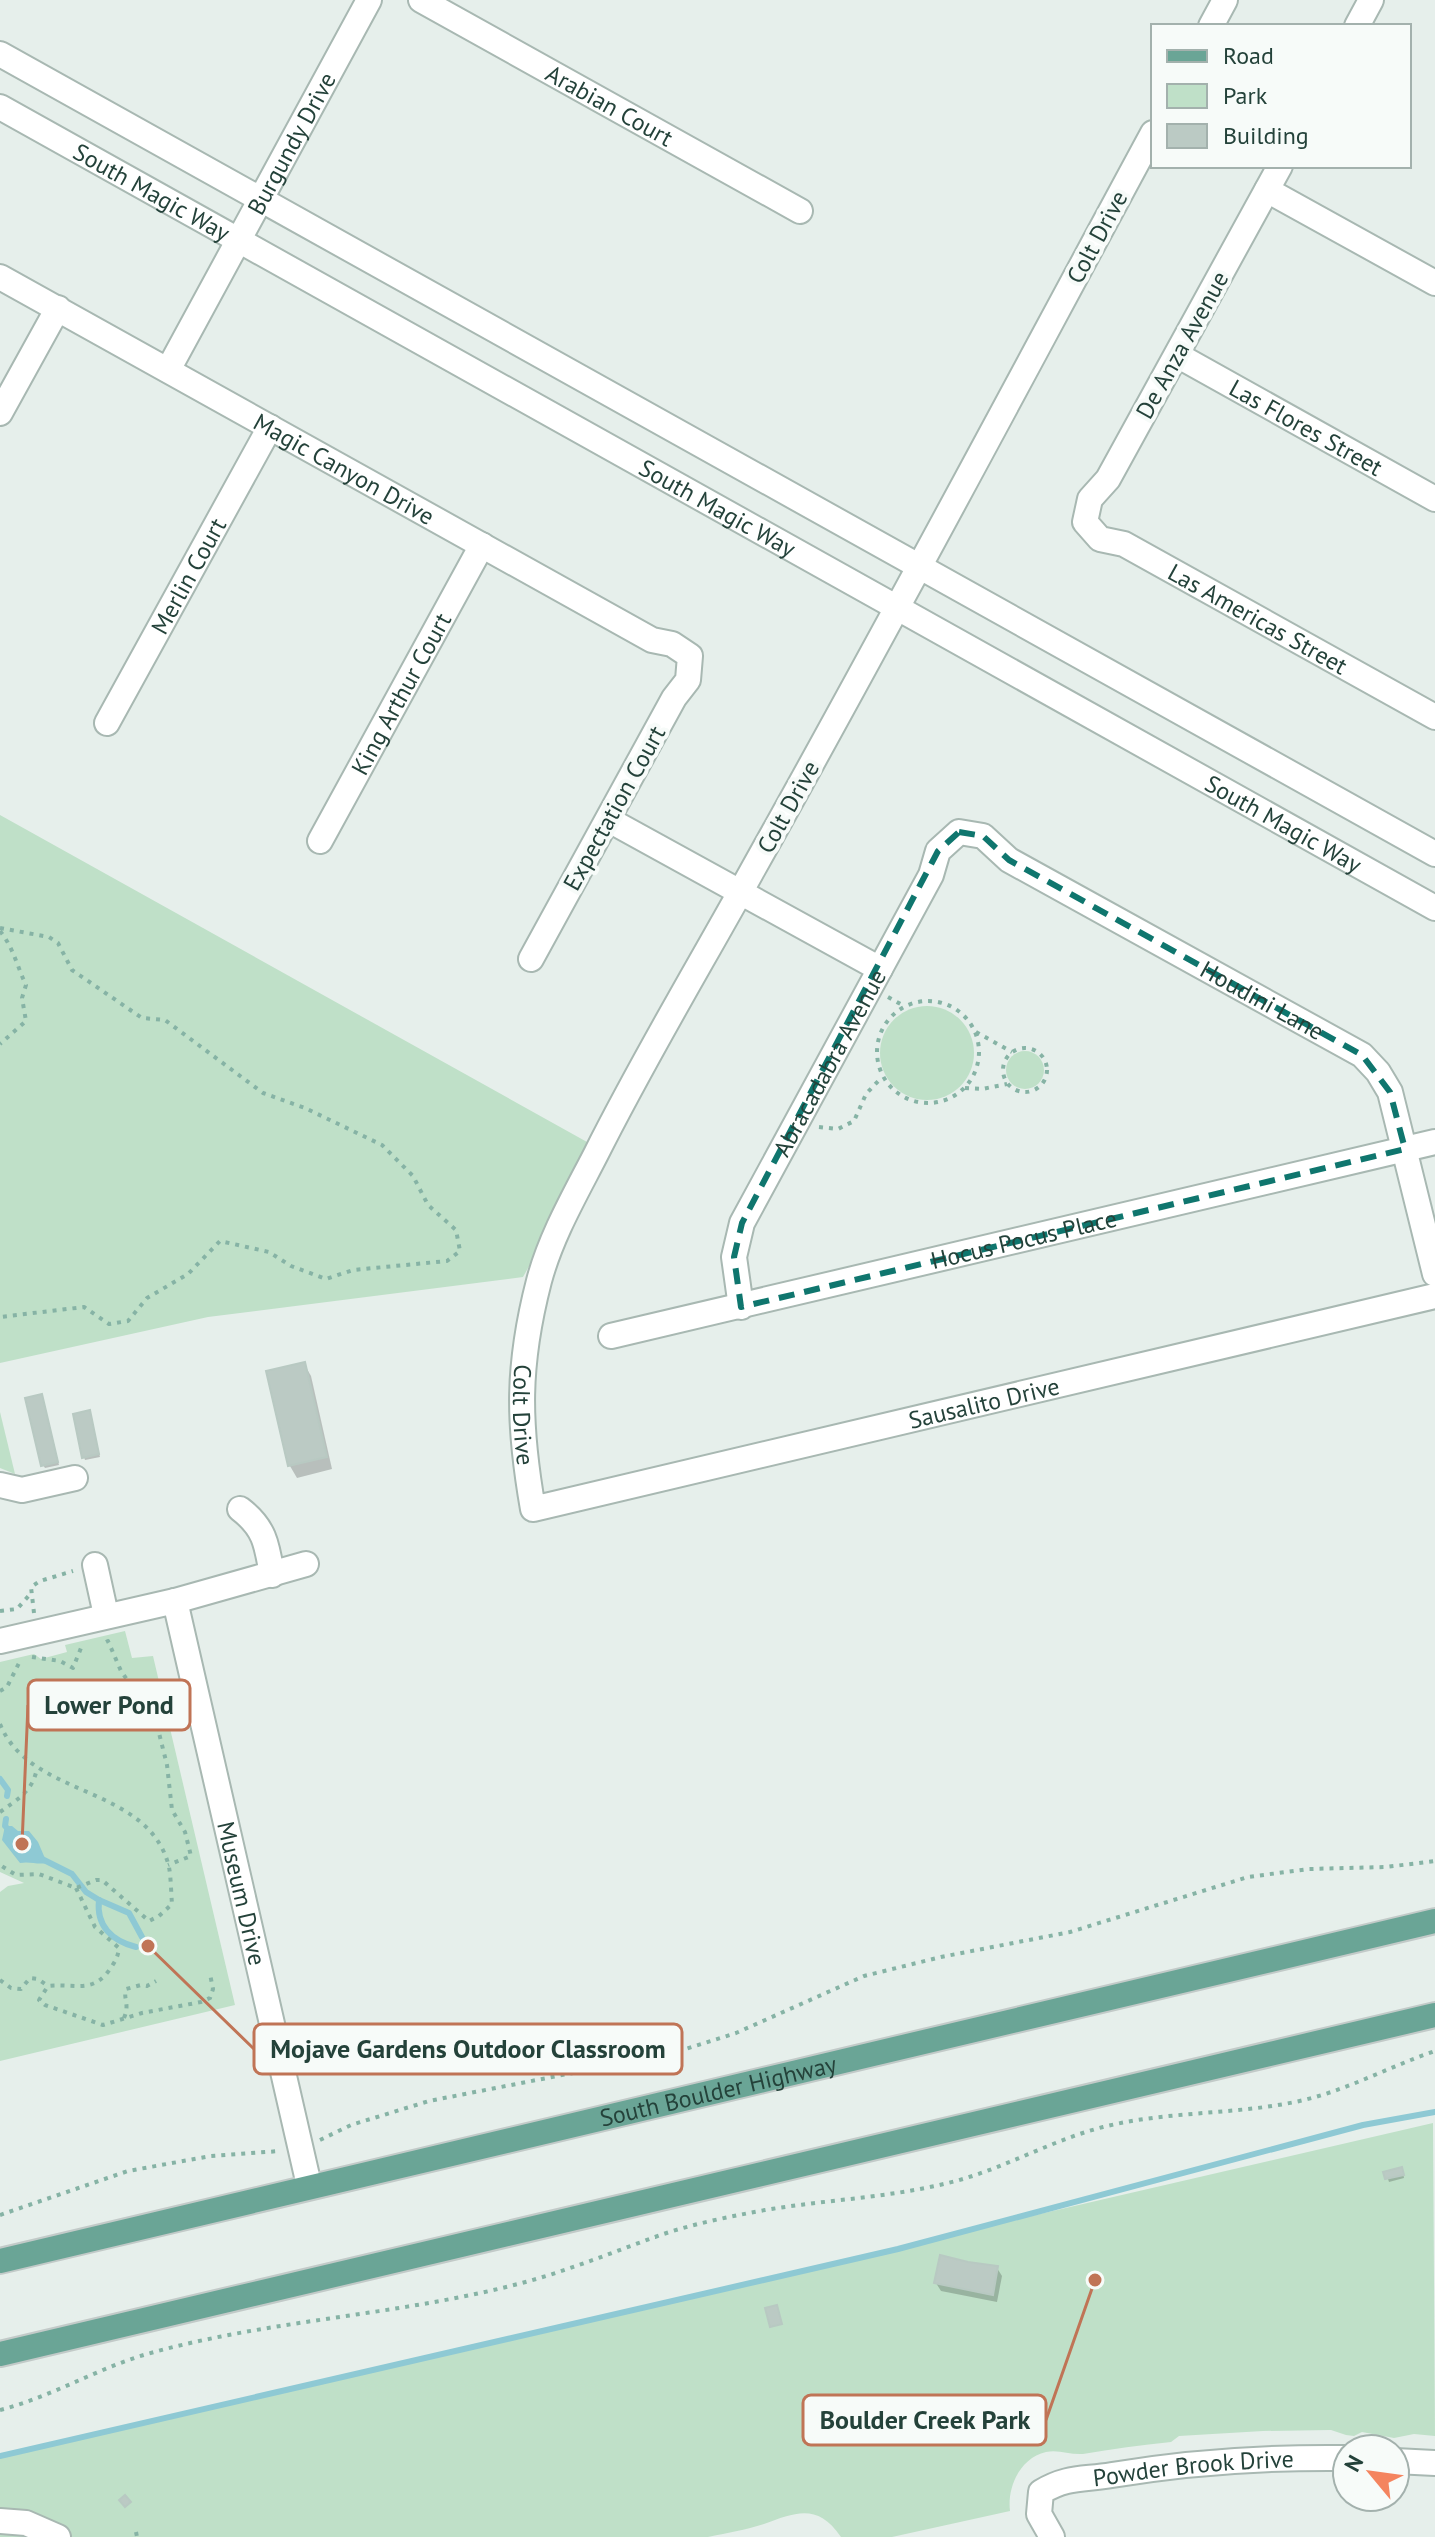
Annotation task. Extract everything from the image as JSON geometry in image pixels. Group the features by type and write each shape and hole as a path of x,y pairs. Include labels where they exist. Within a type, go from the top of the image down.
{"main road":[{"name":"South Boulder Highway","path":"0,2261 309,2185 1435,1921"},
{"path":"0,2354 349,2269 1435,2015"}],"street":[{"name":"Burgundy Drive","path":"168,370 369,0"},
{"name":"Arabian Court","path":"421,0 800,211"},
{"path":"1212,24 1225,0"},
{"path":"1358,24 1371,0"},
{"name":"South Magic Way","path":"0,54 1435,854"},
{"name":"South Magic Way","path":"0,107 1435,908"},
{"name":"Colt Drive","path":"533,1509 520,1410 522,1365 540,1278 553,1242 612,1122 898,609 1151,137"},
{"name":"De Anza Avenue","path":"1085,522 1090,499 1108,479 1279,168"},
{"path":"1267,190 1434,281"},
{"name":"Magic Canyon Drive","path":"0,277 652,640 672,644 690,656"},
{"path":"0,413 58,308"},
{"name":"Las Flores Street","path":"1177,355 1435,499"},
{"name":"Merlin Court","path":"107,723 270,427"},
{"name":"Las Americas Street","path":"1085,522 1100,539 1124,544 1435,717"},
{"name":"King Arthur Court","path":"320,841 482,545"},
{"name":"Expectation Court","path":"531,959 674,698 688,680 690,656"},
{"path":"609,820 880,969"},
{"name":"Abracadabra Avenue","path":"741,1307 734,1257 742,1223 931,875 938,851 959,832"},
{"name":"Houdini Lane","path":"959,832 983,836 1009,860 1362,1055 1378,1072 1390,1092 1435,1274"},
{"name":"Hocus Pocus Place","path":"611,1336 1435,1142"},
{"name":"Sausalito Drive","path":"533,1509 1435,1296"},
{"path":"0,1485 22,1490 75,1478"},
{"path":"240,1509 256,1521 266,1542 272,1575"},
{"path":"0,1641 175,1601 306,1564"},
{"path":"95,1565 106,1615"},
{"name":"Museum Drive","path":"175,1601 309,2185"},
{"name":"Powder Brook Drive","path":"1052,2537 1039,2514 1041,2492 1061,2480 1090,2479 1217,2461 1331,2458"},
{"path":"1411,2462 1435,2463"},
{"path":"0,2521 26,2523 58,2537"}],"path":[{"path":"0,930 12,945 12,957 26,985 22,998 26,1021 0,1044"},
{"path":"0,930 49,937 58,943 72,970 142,1018 165,1020 263,1093 305,1108 382,1145 413,1176 428,1205 456,1230 460,1251 447,1261 353,1270 326,1279 291,1266 269,1252 220,1241 188,1274 147,1298 128,1321 109,1324 84,1307 0,1317"},
{"path":"888,997 905,1006"},
{"path":"923,1001 945,1004 965,1016 975,1031 979,1047 975,1072 965,1088 945,1101 922,1104 901,1097 882,1077 876,1060 878,1037 893,1014 905,1006 923,1001"},
{"path":"975,1031 1012,1052"},
{"path":"1031,1049 1045,1060 1047,1070 1041,1086 1034,1090 1016,1090 1007,1084 1002,1072 1004,1062 1012,1052 1031,1049"},
{"path":"817,1127 838,1129 854,1121 866,1094 882,1077"},
{"path":"965,1088 982,1089 1007,1084"},
{"path":"37,1632 31,1587 40,1581 95,1565"},
{"path":"0,1611 17,1609 32,1592"},
{"path":"104,1642 108,1641 121,1671 150,1713 159,1733 167,1765 172,1810 185,1832 191,1856 168,1865"},
{"path":"0,1691 7,1687 21,1660 33,1657 51,1659 73,1668 81,1648 90,1643"},
{"path":"0,1724 6,1738 30,1765 133,1815 150,1831 168,1865 172,1904 149,1921 102,1880 77,1889"},
{"path":"0,1812 28,1792 35,1781 37,1768"},
{"path":"0,1803 7,1807"},
{"path":"0,2215 128,2171 211,2156 274,2153 429,2101 670,2054 747,2028 864,1976 927,1960 1070,1932 1234,1881 1309,1869 1386,1867 1435,1861"},
{"path":"0,1865 16,1875 39,1874 77,1889 95,1927 119,1948 118,1955 99,1982 88,1986 48,1986 30,1978 21,1989 11,1988 0,1980"},
{"path":"48,1986 39,2000 45,2005 103,2025 210,1998 213,1989 210,1974"},
{"path":"124,2018 129,2007 126,1989 147,1986 156,1981"},
{"path":"0,2410 51,2394 145,2355 250,2332 512,2286 558,2273 656,2236 748,2213 913,2191 953,2182 1105,2127 1154,2117 1260,2108 1297,2101 1353,2084 1435,2051"}],"highlighted area":[{"path":"959,832 983,836 1009,860 1362,1055 1390,1092 1405,1149 741,1307 734,1257 742,1223 938,851"}],"green space":[{"path":"0,815 596,1147 523,1277 208,1317 0,1363"},
{"path":"927,1006 945,1010 960,1020 970,1035 974,1053 970,1071 960,1086 945,1096 927,1100 909,1096 894,1086 884,1071 880,1053 884,1035 894,1020 909,1010"},
{"path":"1025,1051 1038,1057 1044,1070 1038,1083 1025,1089 1012,1083 1006,1070 1012,1057"},
{"path":"0,1412 15,1474 0,1468"},
{"path":"125,1631 132,1658 153,1656 235,2005 0,2061 0,1892 8,1886 24,1883 0,1872 0,1662 34,1654 41,1659 67,1652 65,1645"},
{"path":"1433,2123 1435,2436 1340,2433 1331,2430 1263,2431 1179,2436 1171,2442 1083,2454 1046,2452 1029,2460 1017,2475 1011,2492 1010,2511 892,2537 841,2537 824,2519 806,2513 708,2537 0,2537 0,2455"}],"water":[{"path":"5,1826 29,1831 38,1842 47,1863 20,1863 2,1840"}],"building":[{"path":"305,1362 327,1457 288,1466 266,1371"},
{"path":"42,1394 58,1462 41,1466 25,1398"},
{"path":"90,1410 99,1454 82,1458 73,1414"},
{"path":"1402,2167 1404,2175 1385,2179 1383,2172"},
{"path":"940,2255 998,2266 993,2295 934,2283"},
{"path":"777,2305 782,2324 770,2327 765,2308"},
{"path":"125,2495 131,2502 125,2507 119,2500"}],"waterway":[{"path":"0,1779 8,1790 7,1796"},
{"path":"6,1819 5,1826 9,1830"},
{"path":"42,1859 72,1874 86,1892 129,1913 142,1937"},
{"path":"99,1900 100,1917 107,1931 120,1941 136,1947"},
{"path":"0,2456 898,2249 1363,2125 1435,2112"}],"place":[{"name":"Lower Pond","path":"22,1844"},
{"name":"Mojave Gardens Outdoor Classroom","path":"148,1946"},
{"name":"Boulder Creek Park","path":"1095,2280"}]}
